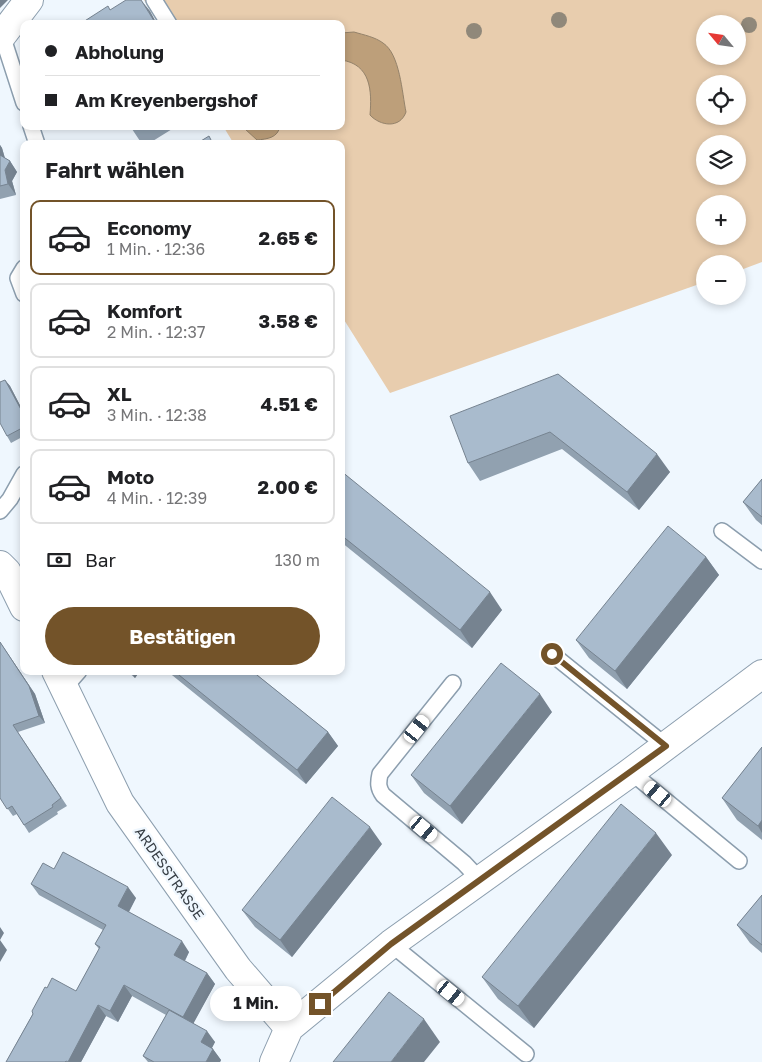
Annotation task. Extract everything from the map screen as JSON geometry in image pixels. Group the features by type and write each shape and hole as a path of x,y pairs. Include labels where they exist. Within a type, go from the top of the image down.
{"street":[{"path":"1,37 29,0"},
{"path":"0,565 7,572 20,599"},
{"path":"274,1062 289,1028 391,944 631,772 762,674"},
{"name":"ARDESSTRASSE","path":"66,677 120,803 238,969 289,1028"}],"lane":[{"path":"154,0 166,20"},
{"path":"1,37 20,92"},
{"path":"0,511 10,499 20,481"},
{"path":"722,531 762,562"},
{"path":"552,654 666,746"},
{"path":"453,683 380,774 379,790 464,862 480,880"},
{"path":"631,772 739,861"},
{"path":"391,944 526,1054"}],"shaded area":[{"path":"144,0 762,0 762,262 746,268 746,255 696,255 696,285 390,393 345,321 345,140 232,140 225,130 345,130 345,20 156,20"},
{"path":"354,32 369,36 389,48 397,65 406,112 399,121 390,124 379,122 370,115 371,97 368,80 358,67 345,61 345,33"},
{"path":"246,130 279,130 268,138 257,140"}],"building":[{"path":"126,0 141,0 154,20 86,20 108,6 110,10"},
{"path":"209,136 211,140 202,140"},
{"path":"0,155 10,161 5,170 8,184 0,186"},
{"path":"558,374 657,454 627,492 550,432 468,463 450,416"},
{"path":"5,380 20,408 20,429 7,436 0,423 0,382"},
{"path":"345,474 490,592 460,630 345,538"},
{"path":"762,479 762,517 743,502"},
{"path":"668,526 706,557 615,671 576,640"},
{"path":"0,642 29,686 39,716 13,725 61,798 52,805 53,807 24,825 12,806 7,809 0,798"},
{"path":"501,663 540,694 450,806 411,775"},
{"path":"179,675 257,675 328,732 297,770"},
{"path":"762,747 762,820 758,826 722,798"},
{"path":"332,797 370,827 280,940 242,910"},
{"path":"621,804 656,833 518,1006 482,977"},
{"path":"63,852 128,887 118,906 182,941 174,955 207,973 183,1017 124,985 110,1011 98,1005 68,1062 6,1062 33,1014 32,1011 45,987 47,988 52,978 76,991 100,947 95,944 106,925 31,884 43,863 54,869"},
{"path":"762,895 762,945 737,925"},
{"path":"389,992 424,1019 391,1062 333,1062"},
{"path":"169,1010 207,1031 201,1042 213,1049 206,1062 154,1062 143,1056"}],"route":[{"path":"320,1004 391,944 666,746 552,654"}]}
